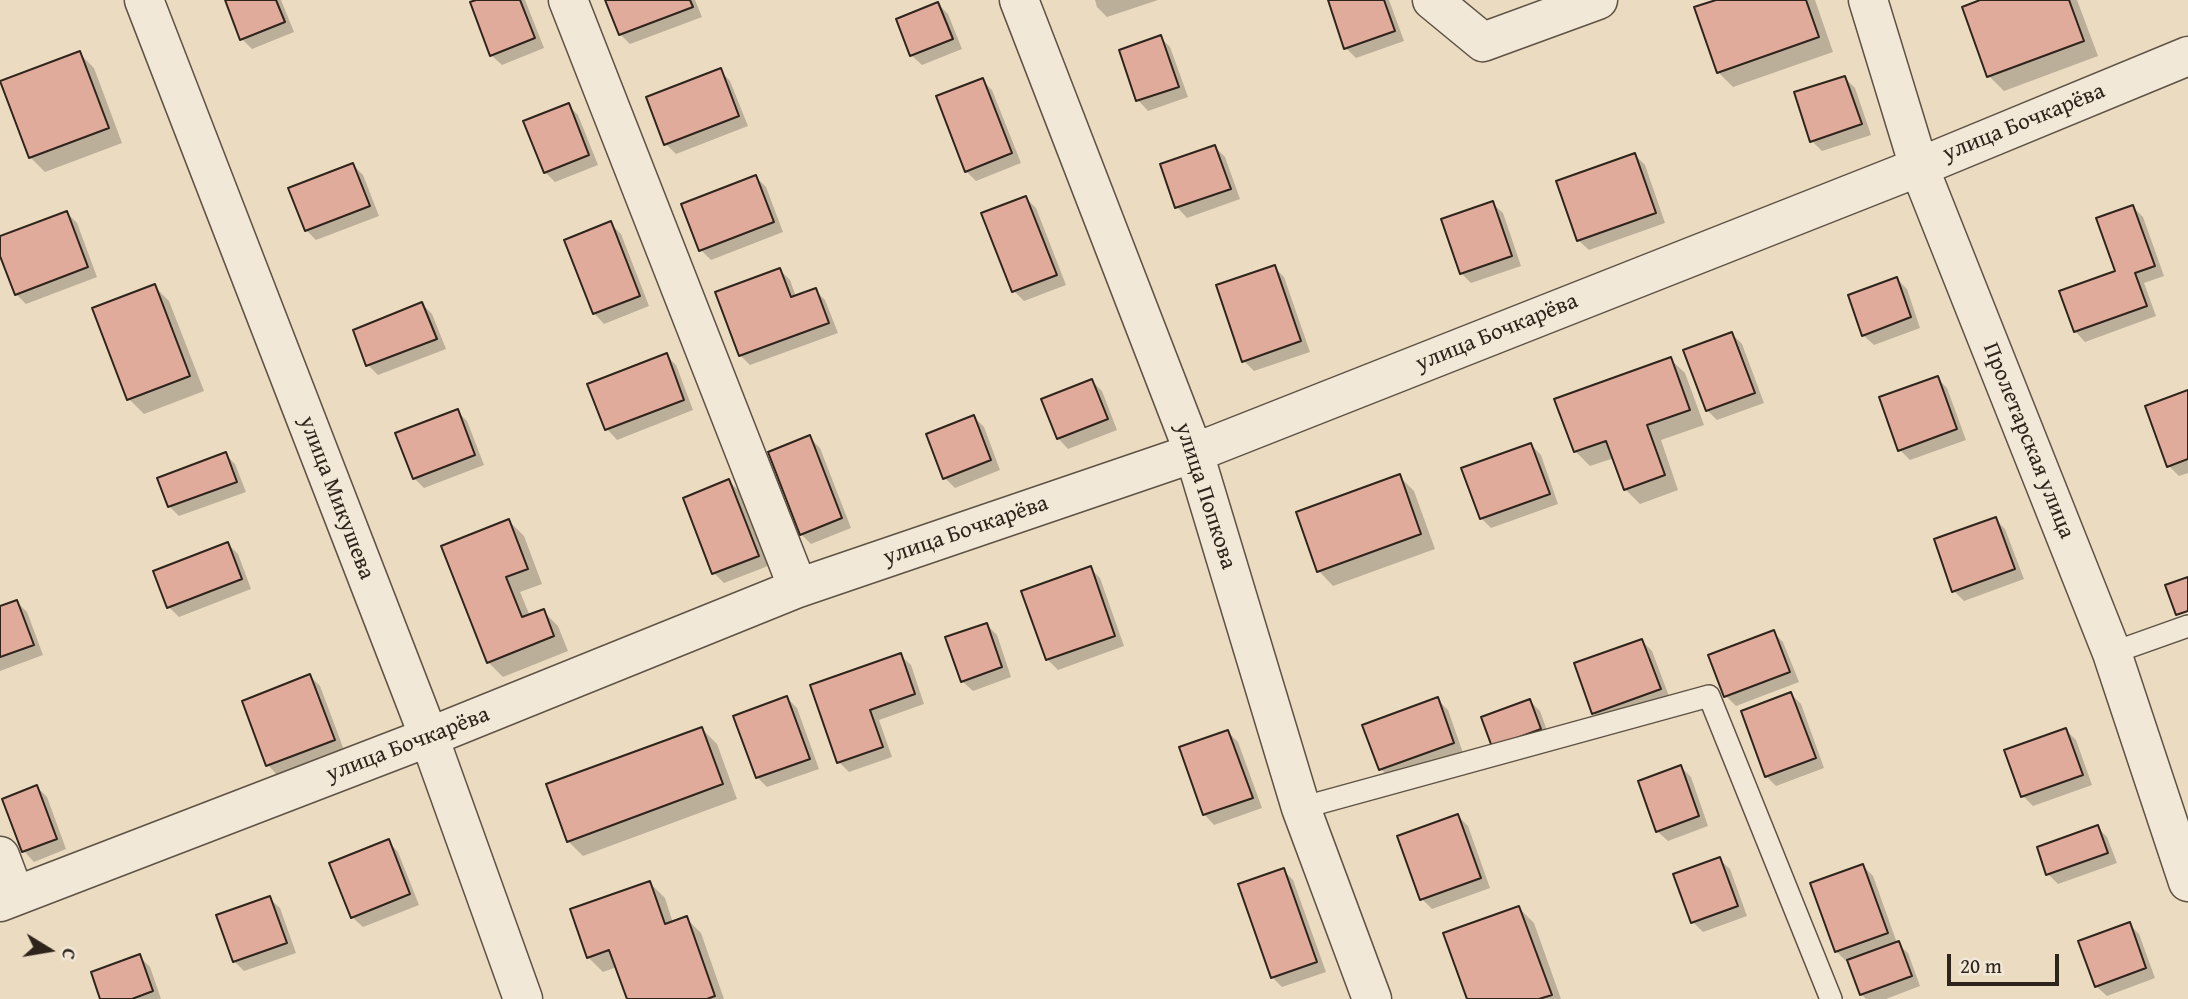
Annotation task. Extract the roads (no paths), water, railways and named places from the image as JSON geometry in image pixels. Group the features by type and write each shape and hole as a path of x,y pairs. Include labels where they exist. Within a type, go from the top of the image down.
{"street":[{"name":"улица Микушева","path":"144,0 429,737 523,999"},
{"path":"568,0 798,588"},
{"name":"улица Попкова","path":"1019,0 1194,453 1301,808 1372,999"},
{"path":"1432,0 1483,42 1598,0"},
{"name":"Пролетарская улица","path":"1868,0 1919,167 2112,653 2188,882"},
{"name":"улица Бочкарёва","path":"0,856 7,899 429,737 798,588 1194,453 1919,167 2188,56"}],"lane":[{"path":"2112,653 2188,626"},
{"path":"1301,808 1709,696 1831,999"}]}
